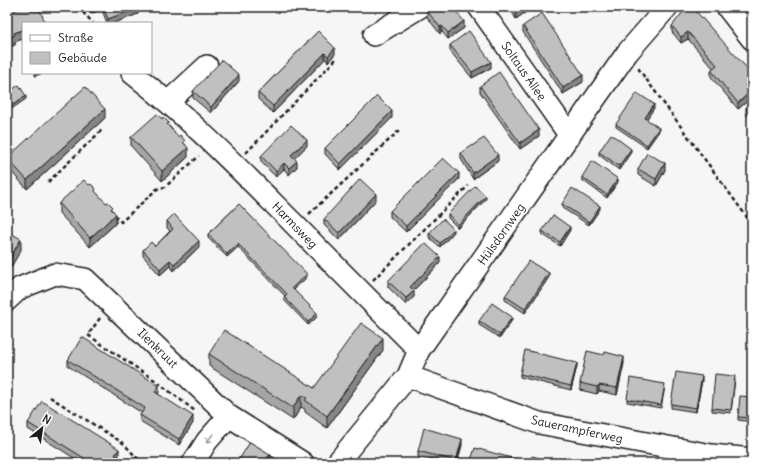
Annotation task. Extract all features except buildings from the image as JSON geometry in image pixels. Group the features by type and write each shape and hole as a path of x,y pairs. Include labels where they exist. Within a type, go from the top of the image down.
{"street":[{"path":"374,36 420,7"},
{"name":"Soltaus Allee","path":"479,7 570,136"},
{"name":"Hülsdornweg","path":"337,463 408,376 420,350 627,53 667,7"},
{"path":"727,7 752,39"},
{"path":"168,102 207,66"},
{"name":"Harmsweg","path":"133,74 168,102 235,164 360,292 420,350"},
{"name":"Ilenkruut","path":"7,300 20,288 55,274 85,279 110,303 223,423 303,463"},
{"name":"Sauerampferweg","path":"408,376 539,423 711,455 752,459"},
{"path":"193,463 207,441 223,423"}],"path":[{"path":"78,7 92,22"},
{"path":"235,164 336,59"},
{"path":"637,66 752,224"},
{"path":"48,182 103,129"},
{"path":"296,226 401,129"},
{"path":"112,212 121,222 157,189 165,187 213,143"},
{"path":"360,292 468,186"},
{"path":"110,303 88,335 156,381 223,423"},
{"path":"50,397 123,443 138,459 144,463"}]}
